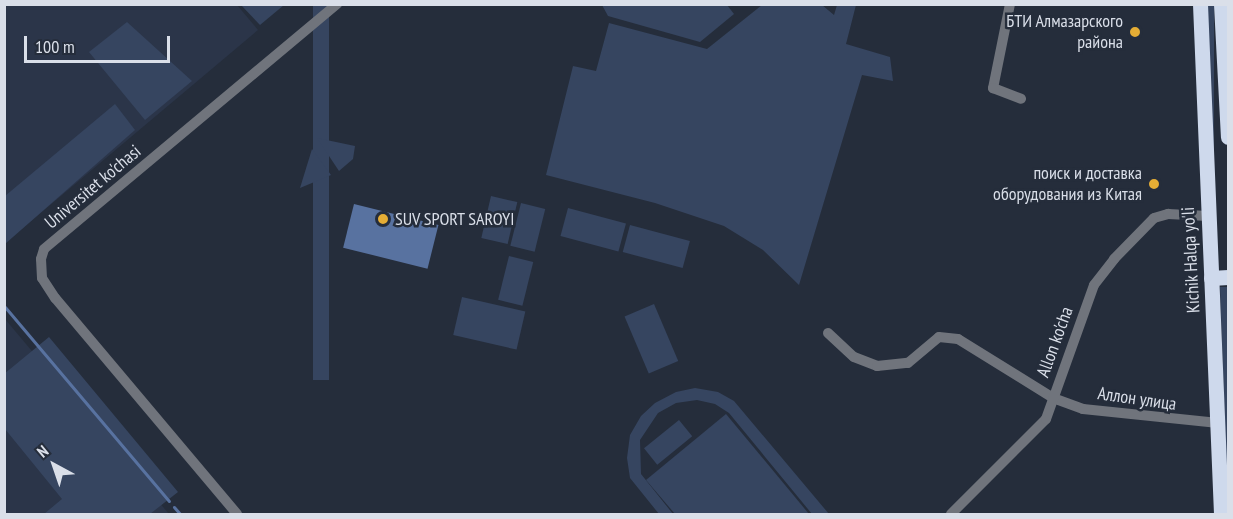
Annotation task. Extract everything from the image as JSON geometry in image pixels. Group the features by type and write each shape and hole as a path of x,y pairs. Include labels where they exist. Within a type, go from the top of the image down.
{"highway":[{"name":"Kichik Halqa yo'li","path":"1200,4 1221,514"},
{"path":"1221,4 1228,137"},
{"path":"1212,278 1228,277"}],"street":[{"name":"Universitet ko'chasi","path":"237,514 56,298 42,278 41,259 45,249 337,4"},
{"path":"1010,4 993,88 1021,99"},
{"name":"Allon ko'cha","path":"951,514 1031,437 1046,419 1094,285 1114,259 1154,218 1168,214 1208,216"},
{"name":"Аллон улица","path":"828,333 854,357 877,366 908,363 927,343 939,337 958,339 1053,398 1083,409 1218,423"}],"shaded area":[{"path":"5,5 237,5 258,30 5,243"},
{"path":"241,5 284,5 260,25"},
{"path":"313,5 329,5 329,380 313,380"},
{"path":"602,5 727,5 734,14 700,42 608,16"},
{"path":"762,5 822,5 834,15 837,5 856,5 846,44 890,57 893,81 862,75 799,285 763,250 724,226 655,203 546,175 573,66 596,71 609,23 707,49"},
{"path":"1207,5 1214,5 1214,265 1207,265"},
{"path":"127,22 192,81 145,120 89,52"},
{"path":"115,104 135,130 5,244 5,196"},
{"path":"317,138 355,146 353,159 339,171"},
{"path":"312,149 331,175 300,188"},
{"path":"491,196 517,202 508,244 481,238"},
{"path":"521,203 545,209 535,252 510,246"},
{"path":"354,204 438,225 428,269 343,248"},
{"path":"568,208 626,224 618,252 560,236"},
{"path":"630,225 690,241 683,268 623,252"},
{"path":"509,256 533,262 522,306 498,300"},
{"path":"1220,287 1227,287 1228,512"},
{"path":"462,297 525,312 517,350 453,335"},
{"path":"654,304 678,361 649,374 625,317"},
{"path":"5,319 169,514 5,514"},
{"path":"49,337 178,492 150,514 44,514 62,499 5,429 4,374"},
{"path":"695,388 718,392 734,401 829,514 812,514 729,413 715,404 697,400 676,403 658,413 640,440 641,474 673,514 659,514 630,478 627,458 630,435 641,416 655,403 676,392"},
{"path":"726,414 809,514 675,514 646,480"},
{"path":"679,420 692,436 657,465 644,448"}],"waterway":[{"path":"5,307 169,501"},
{"path":"174,507 180,514"}],"place":[{"name":"БТИ Алмазарского района","path":"1135,32"},
{"name":"поиск и доставка оборудования из Китая","path":"1154,184"},
{"name":"SUV SPORT SAROYI","path":"383,219"}]}
